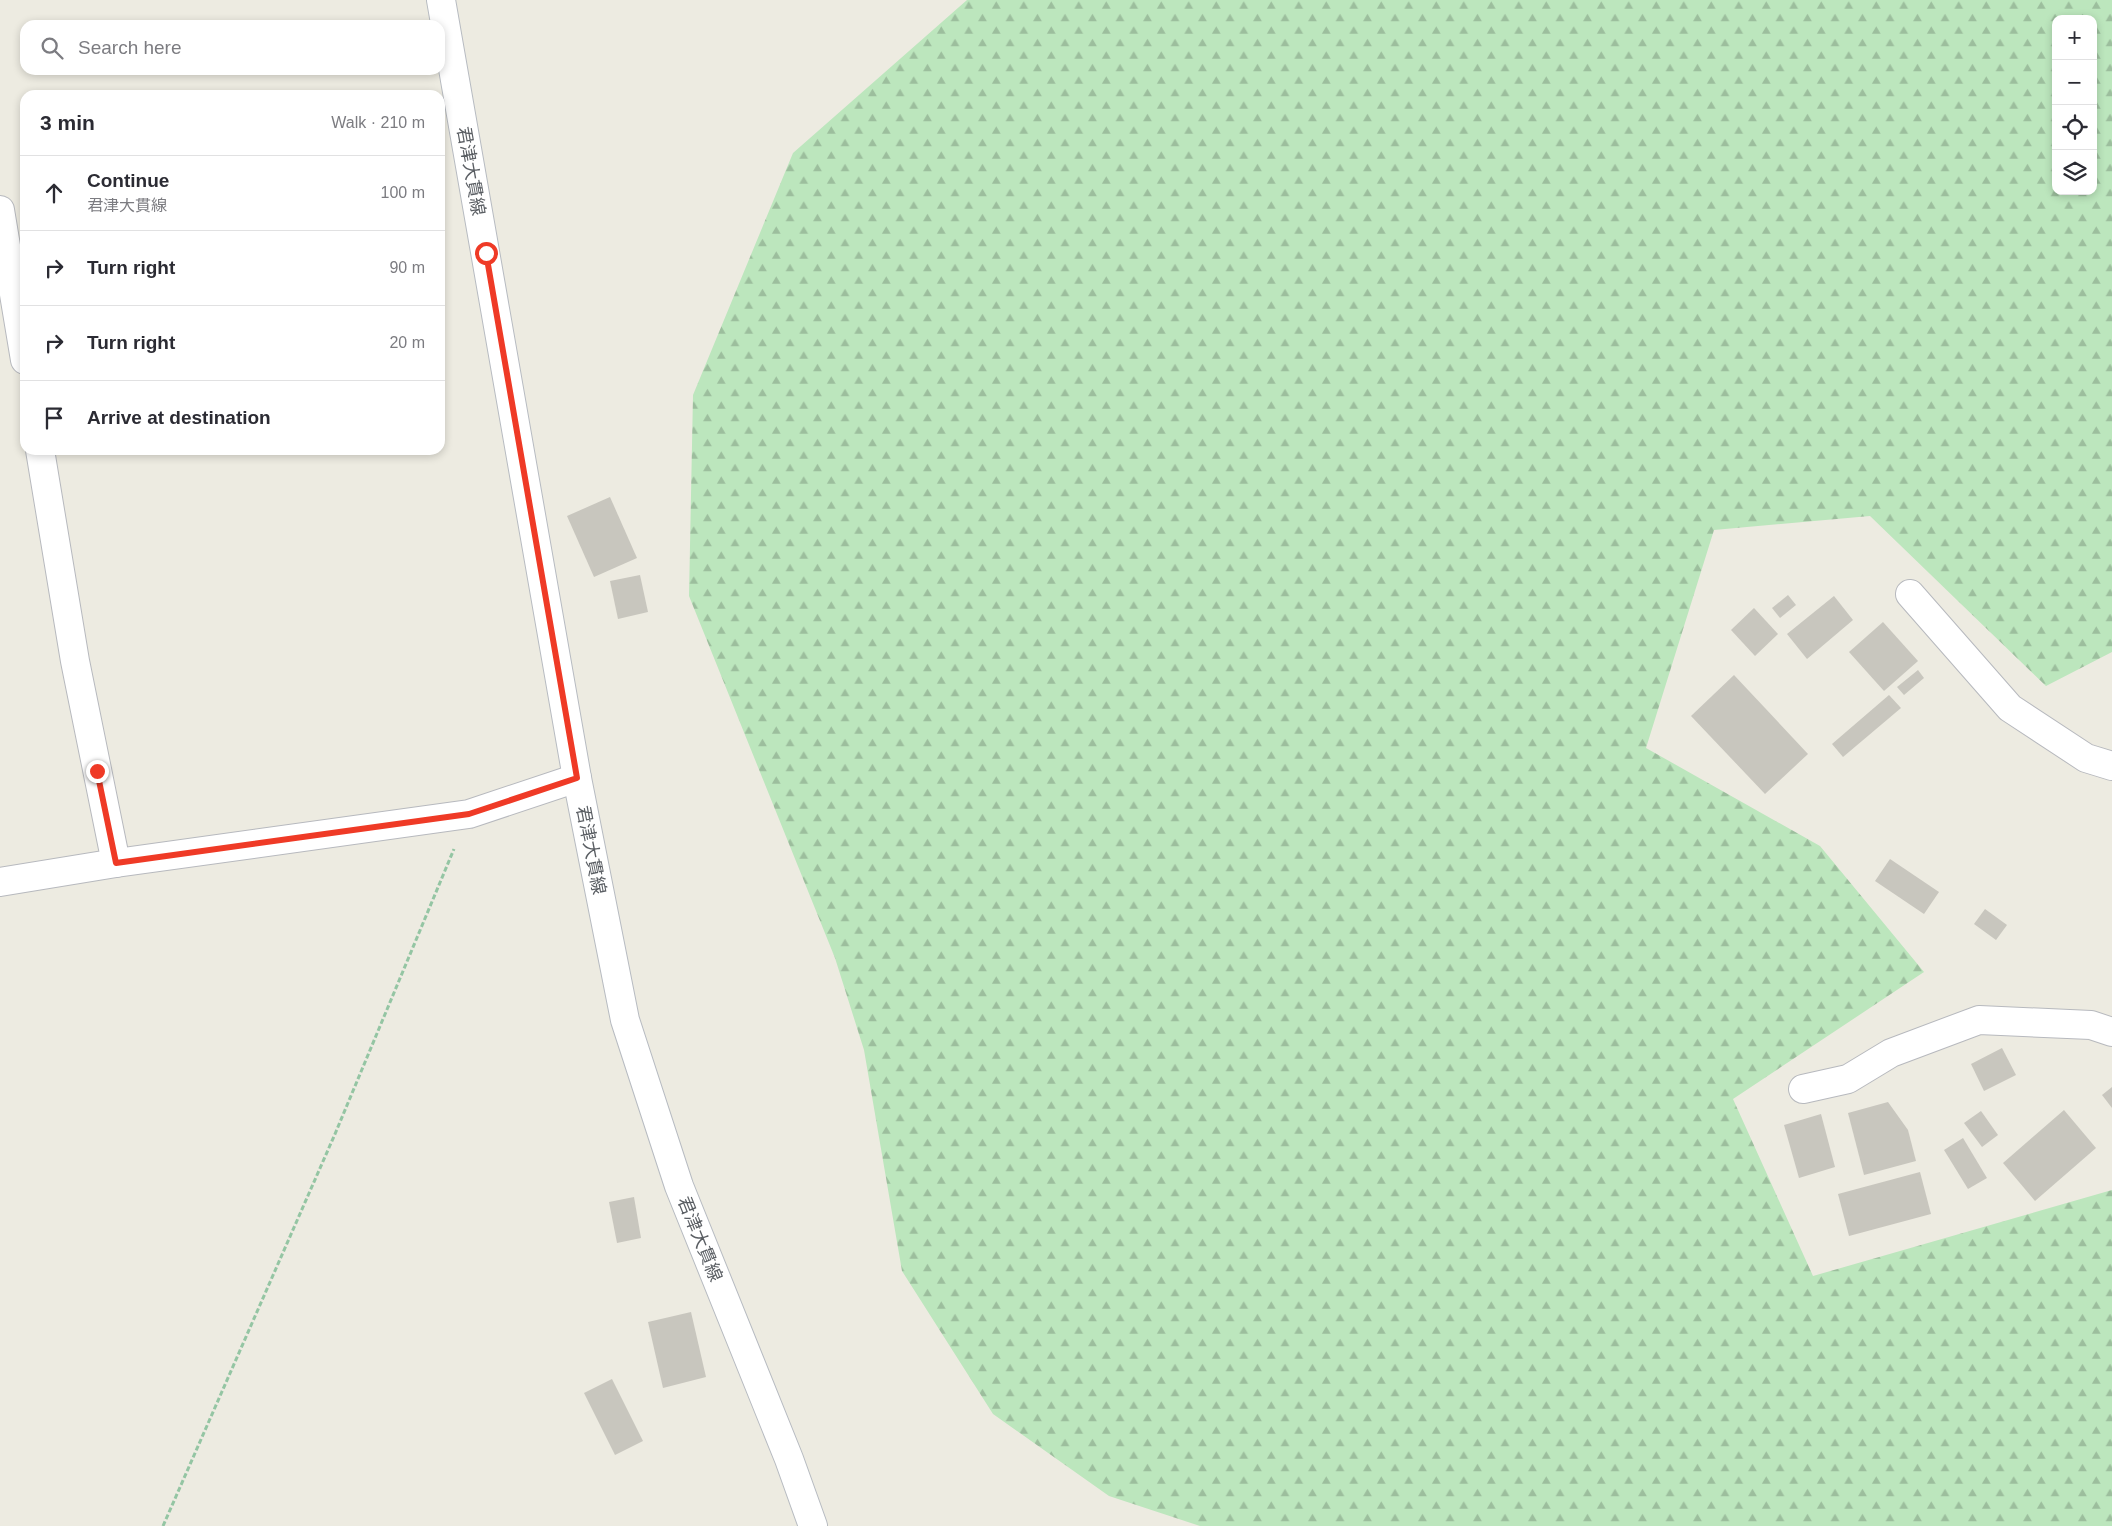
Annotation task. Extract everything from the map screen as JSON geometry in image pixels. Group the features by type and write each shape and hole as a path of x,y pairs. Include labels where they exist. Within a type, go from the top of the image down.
{"street":[{"name":"君津大貫線","path":"442,0 577,778 625,1020 679,1186 790,1459 813,1526"},
{"path":"0,210 20,330"},
{"path":"41,455 75,661 116,863"},
{"path":"1910,594 2010,708 2086,758 2112,766"},
{"path":"0,882 116,863 469,814 577,778"},
{"path":"1803,1089 1848,1079 1891,1053 1979,1020 2090,1025 2112,1032"}],"path":[{"path":"163,1526 335,1134 469,814"}],"green space":[{"path":"967,0 2112,0 2112,652 2046,686 1870,516 1714,530 1646,748 1820,846 1924,972 1733,1099 1813,1276 2112,1190 2112,1526 1200,1526 1109,1496 993,1414 902,1271 864,1050 835,958 689,596 693,395 793,153"}],"building":[{"path":"610,497 637,558 594,577 567,516"},
{"path":"640,575 648,612 618,619 610,581"},
{"path":"1788,595 1796,605 1780,618 1772,608"},
{"path":"1834,596 1853,620 1807,659 1787,634"},
{"path":"1754,608 1778,634 1755,656 1731,630"},
{"path":"1883,622 1918,661 1884,691 1849,652"},
{"path":"1918,670 1924,678 1904,695 1897,687"},
{"path":"1734,675 1808,754 1765,794 1691,716"},
{"path":"1889,695 1901,708 1843,757 1832,744"},
{"path":"1890,859 1939,892 1924,914 1875,881"},
{"path":"1985,909 2007,925 1996,940 1974,924"},
{"path":"2002,1048 2016,1075 1984,1091 1971,1064"},
{"path":"2112,1087 2112,1108 2102,1095"},
{"path":"1888,1102 1908,1130 1916,1161 1864,1175 1848,1113"},
{"path":"2064,1110 2096,1148 2035,1201 2003,1163"},
{"path":"1981,1111 1998,1135 1982,1147 1964,1123"},
{"path":"1821,1114 1835,1167 1799,1178 1784,1125"},
{"path":"1963,1138 1987,1178 1968,1189 1944,1150"},
{"path":"1920,1172 1931,1214 1849,1236 1838,1194"},
{"path":"634,1197 641,1238 617,1243 609,1202"},
{"path":"691,1312 706,1377 663,1388 648,1322"},
{"path":"612,1379 643,1441 615,1455 584,1393"}],"route":[{"path":"97,771 116,863 469,814 577,778 486,253"}]}
